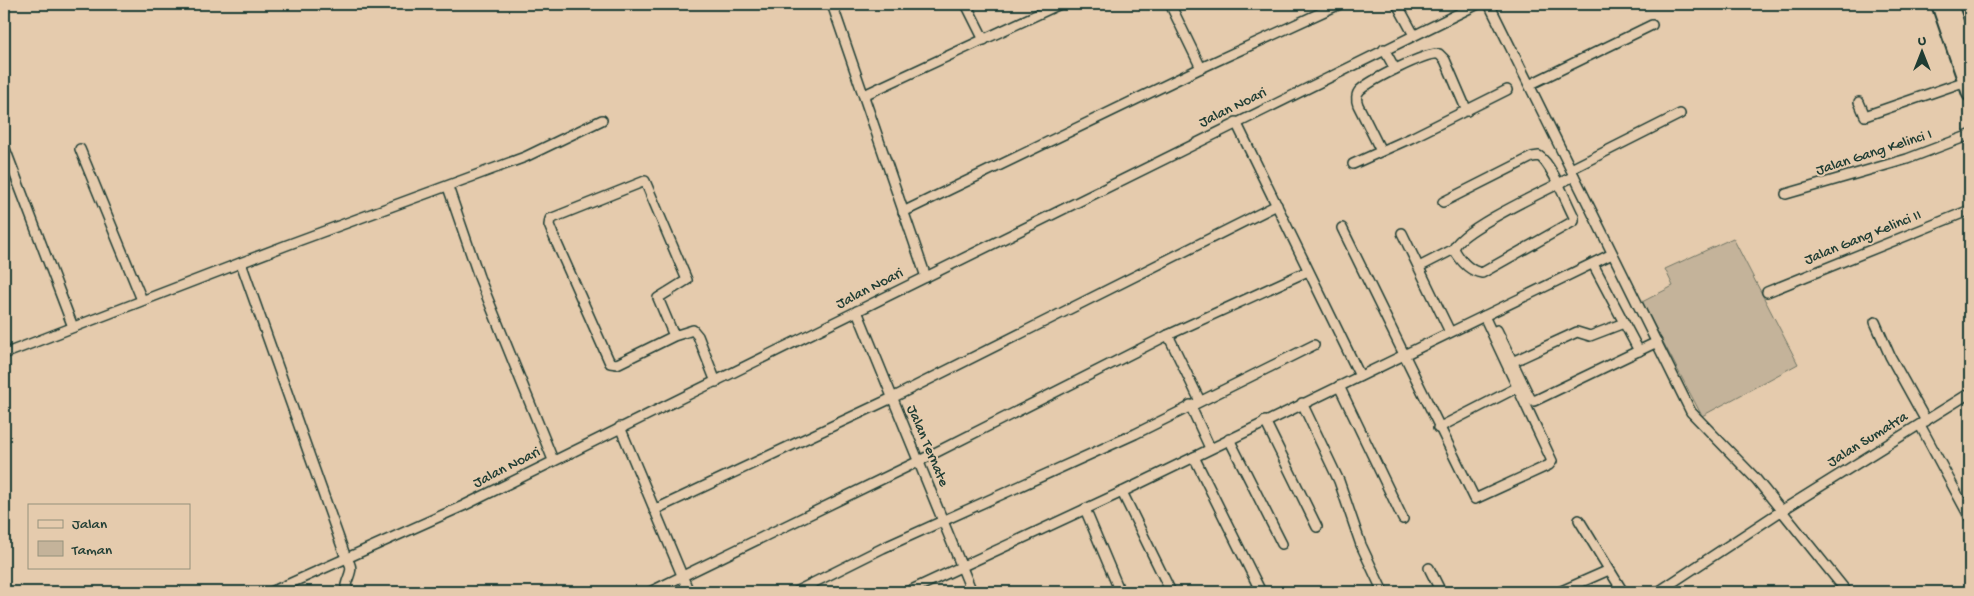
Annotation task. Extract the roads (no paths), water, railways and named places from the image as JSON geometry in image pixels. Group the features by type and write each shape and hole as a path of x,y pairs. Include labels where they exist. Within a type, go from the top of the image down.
{"highway":[{"path":"1939,4 1968,87"},
{"path":"1950,4 1970,65"}],"street":[{"path":"832,4 926,276"},
{"path":"966,4 984,40"},
{"path":"864,95 984,40 1047,6 1060,4"},
{"path":"1170,4 1201,68"},
{"path":"903,212 1201,68 1340,4"},
{"path":"1397,4 1414,35"},
{"name":"Jalan Noari","path":"271,592 463,506 716,382 1236,122 1478,4"},
{"path":"1490,4 1531,84 1656,343 1697,420 1734,455 1847,592"},
{"path":"1531,84 1652,25"},
{"path":"1384,49 1395,69"},
{"path":"1381,151 1358,105 1357,96 1360,90 1395,69 1432,54 1439,54 1446,60 1467,110"},
{"path":"1859,102 1865,116 1968,87"},
{"path":"1353,164 1507,90"},
{"path":"1420,267 1454,249 1458,240 1468,233 1557,185 1573,172 1680,114"},
{"path":"4,352 448,187 525,157 602,120"},
{"path":"1236,122 1360,376"},
{"name":"Jalan Gang Kelinci I","path":"1786,194 1874,169 1970,135"},
{"path":"4,146 73,327"},
{"path":"80,149 142,300"},
{"path":"1442,202 1536,156 1544,160 1575,219 1570,225 1482,273 1468,268 1454,249"},
{"path":"674,336 658,298 687,280 648,183 645,181 638,182 550,220 549,225 554,237 610,363 617,364 674,336 691,330 695,331 716,382"},
{"path":"448,187 479,278 554,460"},
{"path":"654,510 892,398 1277,205"},
{"name":"Jalan Gang Kelinci II","path":"1767,292 1970,210"},
{"path":"1342,228 1474,499 1551,463 1551,458 1487,315"},
{"path":"1402,233 1450,332"},
{"path":"907,592 1122,492 1612,254"},
{"path":"241,263 346,558 352,570 346,585 349,592"},
{"path":"1593,264 1624,324 1640,350"},
{"path":"650,592 919,461 1168,335 1308,271"},
{"name":"Jalan Ternate","path":"857,311 972,592"},
{"path":"1487,315 1530,398 1534,401 1656,343"},
{"path":"1875,322 1970,518"},
{"path":"1512,362 1577,332 1590,336 1624,324"},
{"path":"1168,335 1200,401"},
{"path":"795,592 943,521 1101,450 1314,345"},
{"path":"1339,386 1403,519"},
{"path":"1438,428 1518,387"},
{"name":"Jalan Sumatra","path":"1658,592 1781,510 1970,393"},
{"path":"1302,404 1339,481 1361,545 1383,592"},
{"path":"1190,405 1210,448"},
{"path":"1266,421 1317,527"},
{"path":"620,428 689,592"},
{"path":"1229,439 1282,544"},
{"path":"1194,456 1261,592"},
{"path":"1122,492 1171,592"},
{"path":"1085,509 1120,592"},
{"path":"1579,520 1623,592"},
{"path":"1429,568 1440,592"},
{"path":"1559,592 1609,570"}]}
